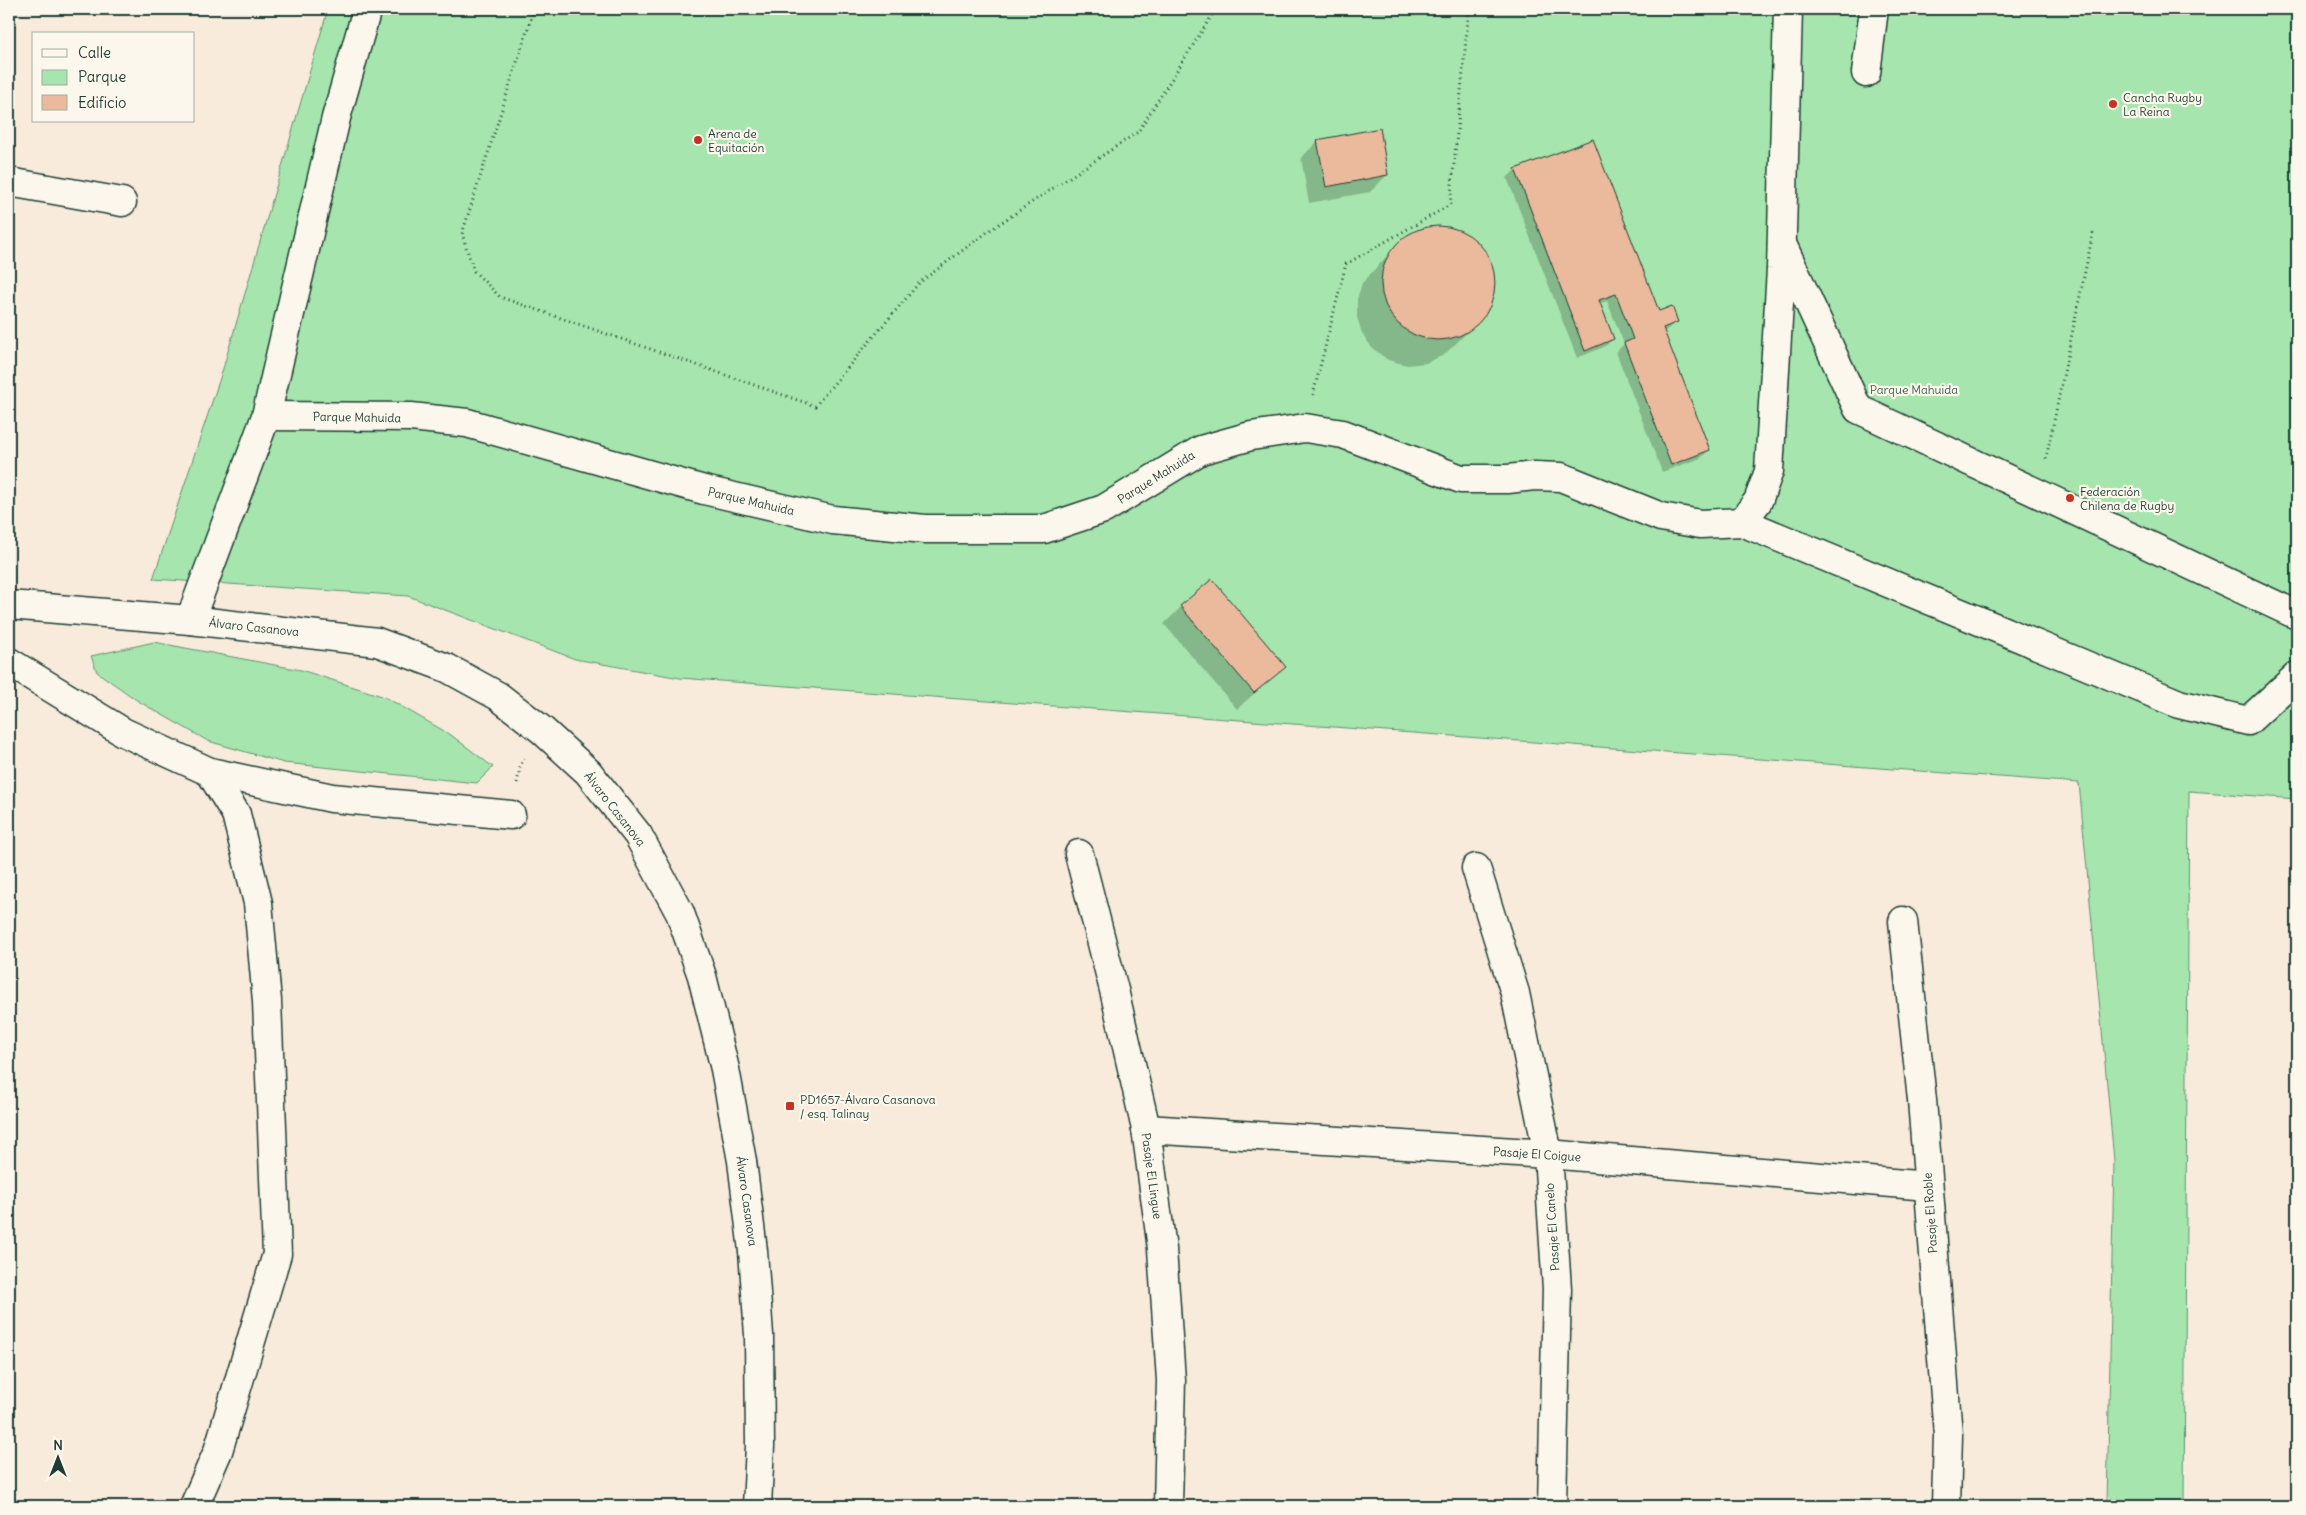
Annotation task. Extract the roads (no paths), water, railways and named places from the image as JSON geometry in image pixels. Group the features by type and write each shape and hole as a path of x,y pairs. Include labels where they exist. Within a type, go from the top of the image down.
{"street":[{"path":"190,620 266,416 336,118 367,9"},
{"path":"1788,9 1782,244 1769,471 1758,500 1742,522 2179,704 2248,721 2297,676"},
{"path":"1866,73 1874,9"},
{"path":"9,182 122,202"},
{"path":"1782,244 1858,409 2297,615"},
{"name":"Parque Mahuida","path":"266,416 411,418 467,423 704,490 814,516 832,520 925,529 1044,529 1104,509 1200,450 1251,436 1305,428 1343,434 1461,479 1508,479 1534,476 1561,477 1661,517 1700,524 1742,522"},
{"name":"Álvaro Casanova","path":"9,605 190,620 377,642 447,668 498,696 542,730 588,772 638,835 680,913 702,976 725,1069 742,1161 754,1251 759,1335 760,1446 757,1506"},
{"path":"9,662 123,732 210,772 332,798 511,815"},
{"path":"194,1506 218,1451 277,1254 267,1001 258,903 236,814 210,772"},
{"name":"Pasaje El Lingue","path":"1079,854 1114,990 1146,1129 1162,1249 1171,1380 1168,1506"},
{"name":"Pasaje El Canelo","path":"1476,868 1515,993 1548,1154 1556,1289 1552,1506"},
{"name":"Pasaje El Roble","path":"1902,922 1922,1100 1948,1436 1946,1506"},
{"name":"Pasaje El Coigue","path":"1146,1129 1548,1154 1928,1186"}],"place":[{"name":"Cancha Rugby La Reina","path":"2113,104"},
{"name":"Arena de Equitación","path":"698,140"},
{"name":"Federación Chilena de Rugby","path":"2070,498"},
{"name":"PD1657-Álvaro Casanova / esq. Talinay","path":"790,1106"}]}
